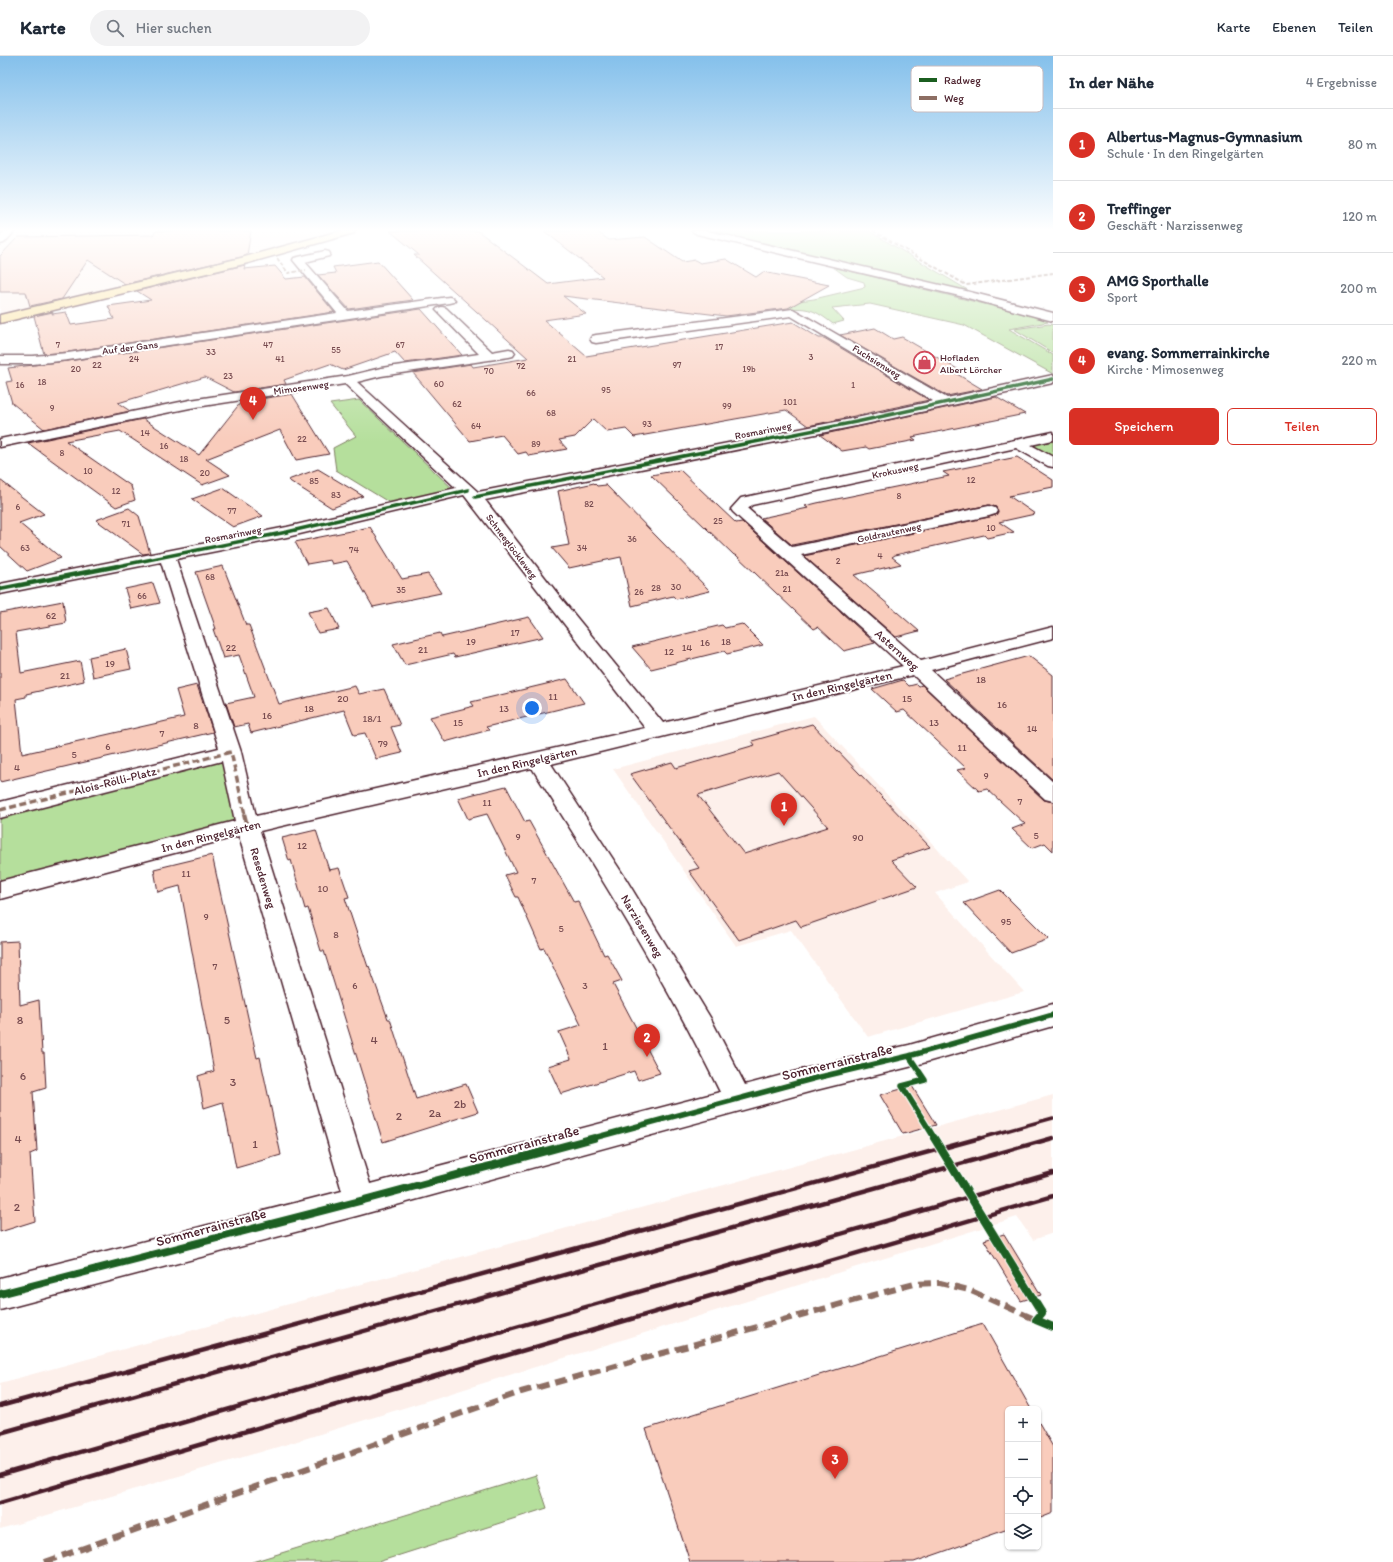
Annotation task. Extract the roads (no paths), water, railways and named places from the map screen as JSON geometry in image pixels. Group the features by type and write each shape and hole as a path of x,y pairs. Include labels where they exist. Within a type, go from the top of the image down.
{"main road":[{"path":"0,318 71,301"}],"street":[{"path":"333,301 344,314"},
{"name":"Auf der Gans","path":"0,360 33,360 126,348 344,314 439,301"},
{"path":"994,301 1053,317"},
{"path":"442,310 489,356"},
{"name":"Fuchsienweg","path":"596,338 793,312 944,402"},
{"name":"Mimosenweg","path":"0,443 205,402 348,380 381,372 509,353"},
{"name":"Rosmarinweg","path":"0,589 472,493 861,421 1053,379"},
{"name":"Schneeglöckleweg","path":"348,380 472,493 558,606 657,730"},
{"name":"Krokusweg","path":"740,509 747,500 1053,436"},
{"path":"1017,443 1053,463"},
{"name":"Asternweg","path":"740,509 917,668 1053,794"},
{"name":"Goldrautenweg","path":"789,553 989,511"},
{"name":"Resedenweg","path":"166,556 231,752 247,826 360,1201"},
{"name":"In den Ringelgärten","path":"0,890 247,826 580,750 657,730 917,668 1053,632"},
{"name":"Alois-Rölli-Platz","path":"0,810 231,752"},
{"name":"Narzissenweg","path":"537,759 616,882 702,1027 738,1099"},
{"name":"Sommerrainstraße","path":"0,1294 360,1201 738,1099 909,1056 1053,1015"}],"railway":[{"path":"977,1139 1053,1118"},
{"path":"0,1406 980,1138"},
{"path":"0,1433 1053,1138 1050,1139"},
{"path":"0,1475 1053,1173"},
{"path":"0,1503 1053,1196"}],"place":[{"name":"Hofladen Albert Lörcher","path":"925,363"},
{"name":"evang. Sommerrainkirche","path":"253,420"},
{"name":"Albertus-Magnus-Gymnasium","path":"784,826"},
{"name":"Treffinger","path":"647,1057"},
{"name":"AMG Sporthalle","path":"835,1479"}]}
